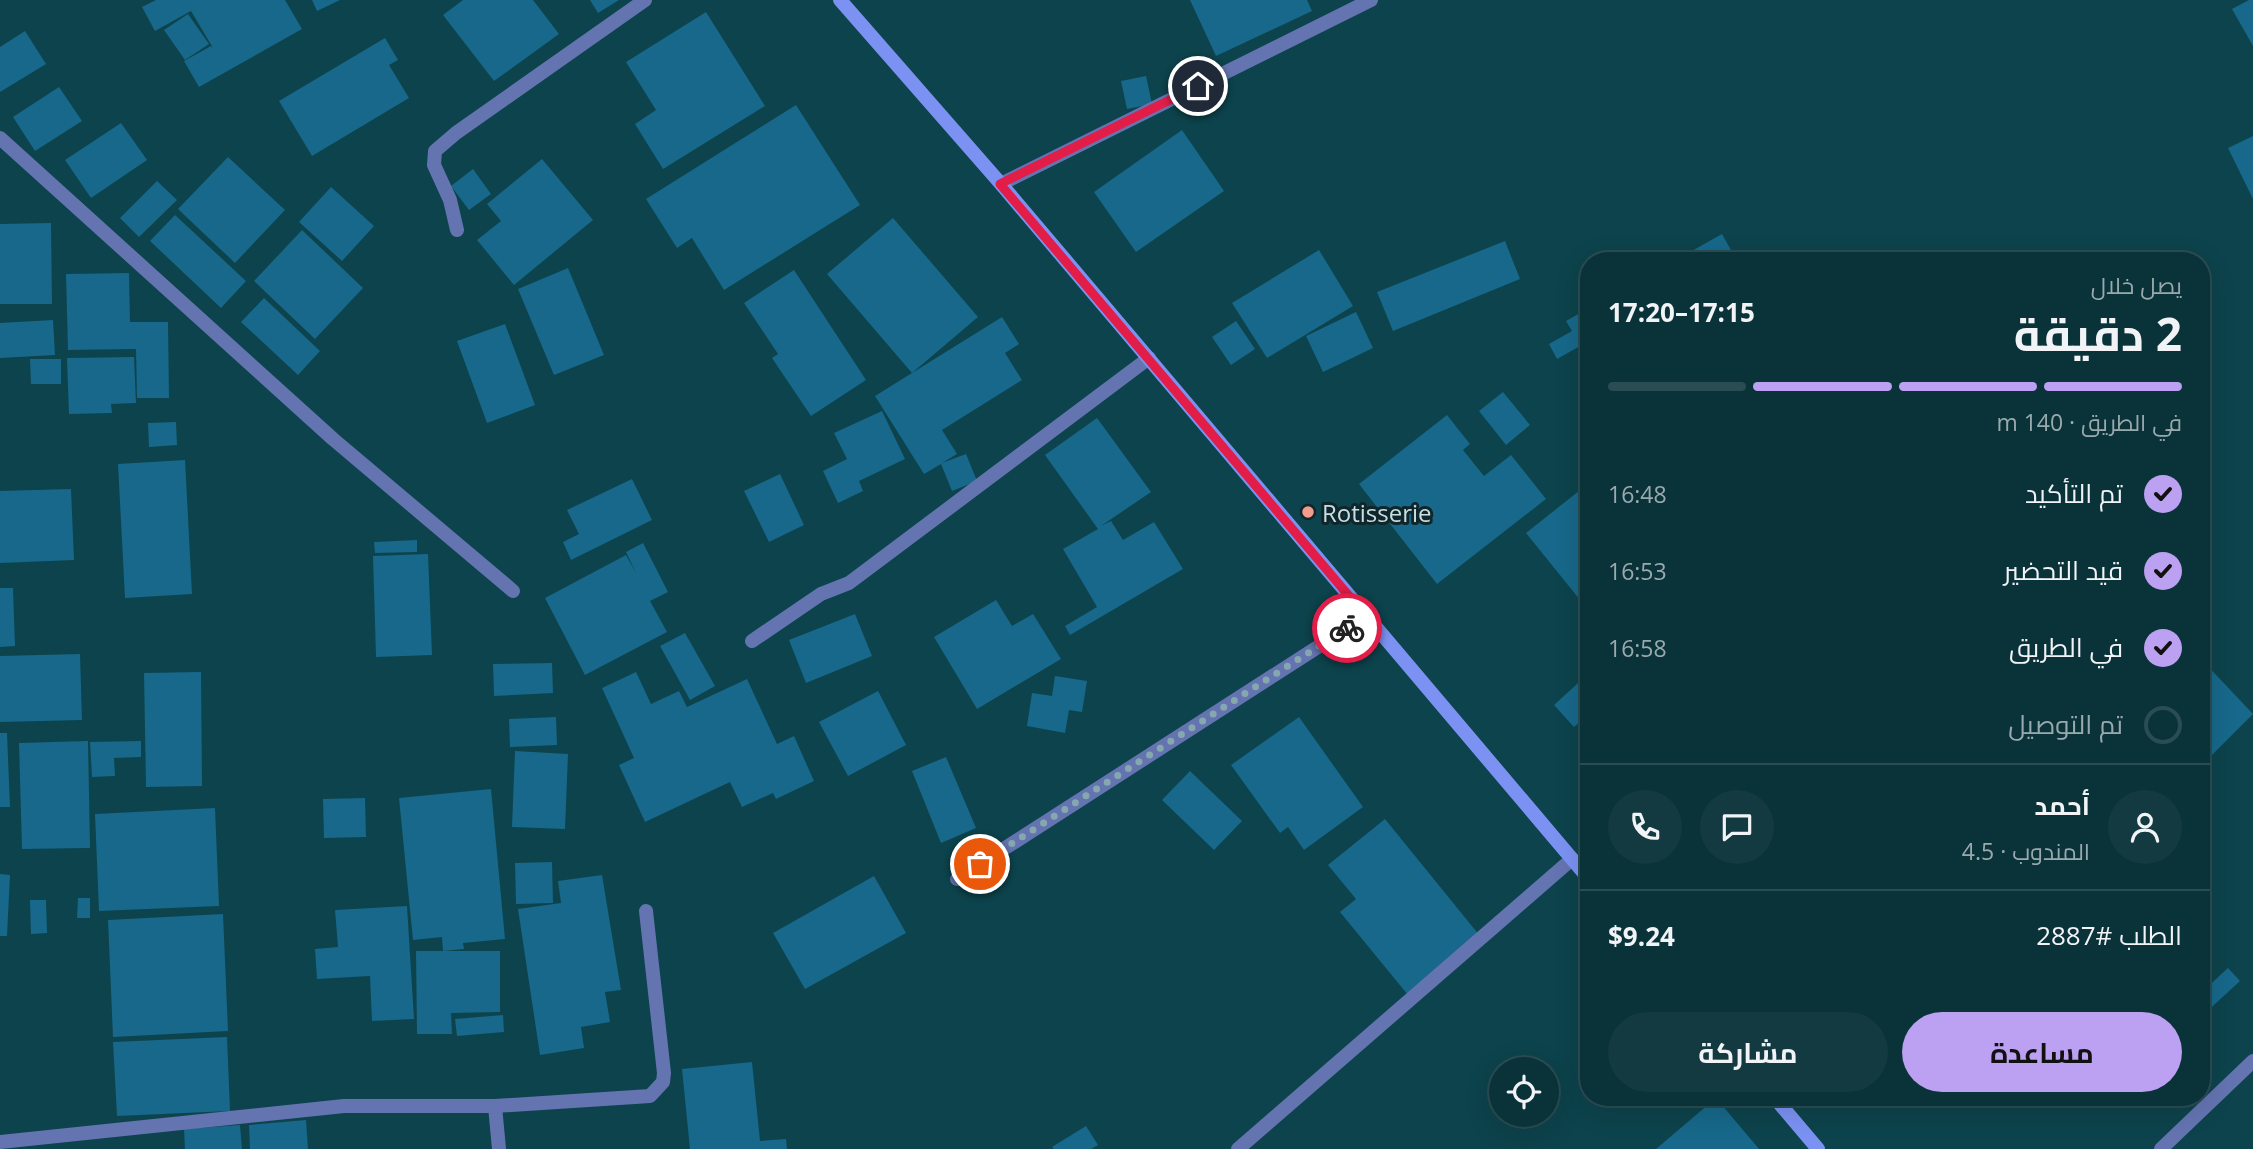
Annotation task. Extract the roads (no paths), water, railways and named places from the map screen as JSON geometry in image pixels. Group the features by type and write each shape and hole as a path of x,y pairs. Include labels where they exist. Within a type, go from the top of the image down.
{"main road":[{"path":"839,0 1149,358 1580,868"},
{"path":"1782,1106 1818,1149"}],"street":[{"path":"457,230 450,200 434,165 435,152 456,134 645,0"},
{"path":"1000,184 1371,0"},
{"path":"0,138 333,439 513,591"},
{"path":"752,641 821,594 849,583 1149,358"},
{"path":"957,878 1366,616"},
{"path":"1238,1149 1572,859"},
{"path":"0,1142 344,1106 495,1106 650,1096 658,1090 664,1073 646,911"},
{"path":"2210,1102 2253,1061"},
{"path":"495,1106 499,1149"},
{"path":"2161,1149 2206,1106"}],"place":[{"name":"Rotisserie","path":"1308,512"}]}
